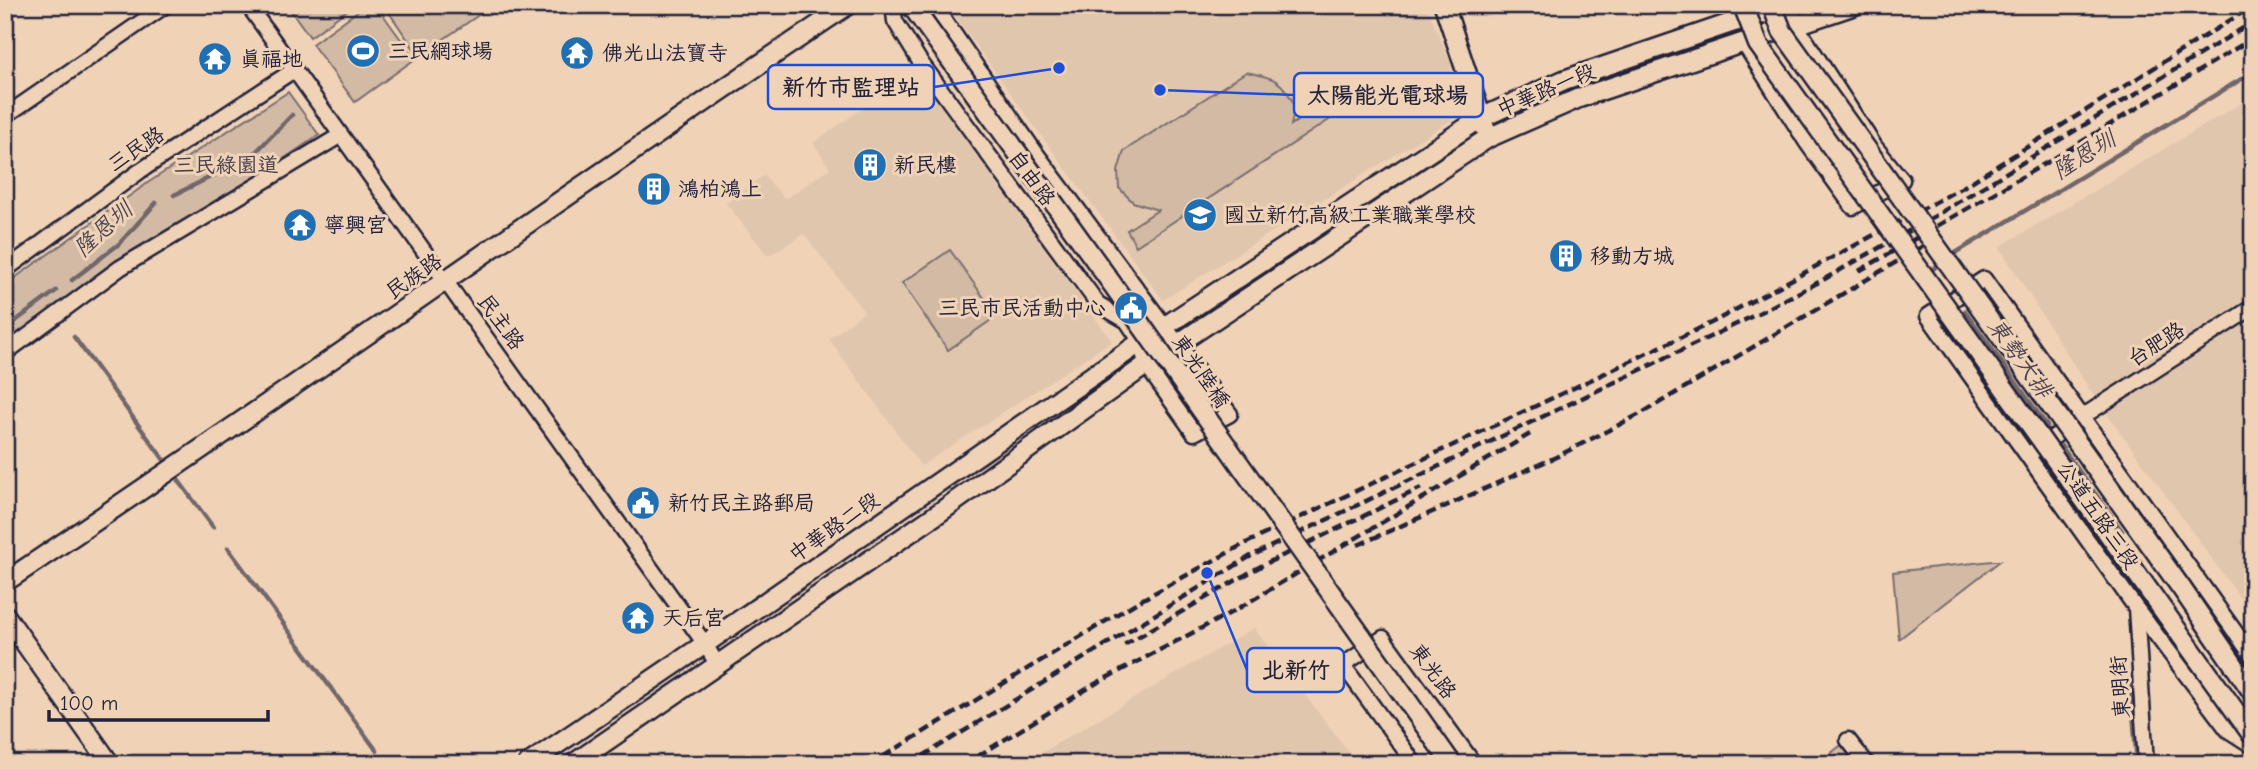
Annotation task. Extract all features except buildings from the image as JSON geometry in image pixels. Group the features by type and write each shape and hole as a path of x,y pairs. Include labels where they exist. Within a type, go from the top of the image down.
{"street":[{"path":"5,116 166,5"},
{"name":"民主路","path":"248,5 717,664"},
{"name":"民族路","path":"5,582 207,447 668,126 848,5"},
{"name":"自由路","path":"893,5 895,21 919,60 1098,304 1127,321 1141,342 1146,365 1194,433 1230,414 1035,152 933,5"},
{"name":"東光陸橋","path":"911,5 1452,764"},
{"path":"1444,5 1488,138"},
{"name":"公道五路三段","path":"1743,5 1758,44 2253,736"},
{"name":"中華路一段","path":"1177,344 1488,138 1579,98 1855,5"},
{"path":"1743,42 1807,143 1853,207 1902,180 1875,147 1786,6"},
{"name":"中華路一段","path":"1164,326 1481,118 1564,80 1732,13 1786,6"},
{"name":"公道五路三段","path":"1786,6 1783,31 2253,692"},
{"name":"三民路","path":"5,270 140,171 294,70"},
{"path":"5,353 120,268 341,135"},
{"name":"公道五路三段","path":"2253,657 1984,279 1928,316 2136,608 2228,730 2253,746"},
{"name":"台肥路","path":"2028,455 2253,307"},
{"name":"中華路二段","path":"528,764 1164,326"},
{"path":"573,764 943,510 1177,344"},
{"name":"東明街","path":"2136,608 2146,764"},
{"path":"5,615 110,764"},
{"name":"東光路","path":"1415,764 1343,665 1383,638 1474,764"},
{"path":"1848,740 1867,764"}],"shaded area":[{"name":"國立新竹高級工業職業學校","path":"947,5 1426,5 1450,61 1458,116 1163,300"},
{"path":"915,71 1112,341 921,466 829,339 864,312 804,234 768,256 726,203 764,175 785,199 830,168 813,143"},
{"path":"2253,96 2253,616 2089,389 1999,247"},
{"path":"1254,628 1358,764 1022,764"}],"green space":[{"name":"三民網球場","path":"287,5 354,5 310,37"},
{"name":"三民網球場","path":"366,5 376,5 415,59 355,102 312,44"},
{"name":"三民網球場","path":"384,5 474,5 480,14 419,56"},
{"path":"1246,72 1270,78 1286,90 1295,106 1291,125 1338,94 1346,109 1136,246 1127,230 1158,210 1133,202 1119,188 1118,171 1124,151"},
{"name":"三民綠園道","path":"288,92 319,135 221,201 108,266 5,346 5,285 149,182"},
{"path":"950,250 997,316 948,350 902,283"},
{"path":"1982,287 2140,510 2123,521 1964,300"},
{"path":"2000,561 1899,639 1893,572"},
{"path":"1848,740 1867,764 1817,764"}],"waterway":[{"name":"隆恩圳","path":"1949,257 2253,72"},
{"name":"隆恩圳","path":"1812,104 1826,124"},
{"name":"隆恩圳","path":"174,195 251,157 292,115"},
{"name":"隆恩圳","path":"72,280 119,244 156,203"},
{"name":"隆恩圳","path":"1933,269 1942,262"},
{"name":"隆恩圳","path":"5,329 56,291"},
{"name":"東勢大排","path":"1965,311 2047,426"},
{"path":"74,337 164,460"},
{"name":"東勢大排","path":"2061,446 2122,531"},
{"path":"179,481 213,527"},
{"path":"228,548 377,751"},
{"name":"東勢大排","path":"2131,685 2137,764"}],"railway":[{"path":"871,764 1134,604 1244,544 1713,322 1963,187 2253,6"},
{"path":"910,764 1251,556 1743,321 1821,281 1935,216 2253,22"},
{"path":"1859,271 2058,156 2253,38"},
{"path":"1358,545 1556,457 1642,413 1935,239"},
{"path":"965,764 1095,684 1234,611 1530,434"},
{"path":"1124,645 1261,566 1421,488"}],"place":[{"name":"三民網球場","path":"363,51"},
{"name":"佛光山法寶寺","path":"577,53"},
{"name":"真福地","path":"215,59"},
{"name":"新竹市監理站","path":"1059,68"},
{"name":"太陽能光電球場","path":"1160,90"},
{"name":"新民樓","path":"870,165"},
{"name":"鴻柏鴻上","path":"654,189"},
{"name":"國立新竹高級工業職業學校","path":"1200,215"},
{"name":"寧興宮","path":"300,225"},
{"name":"移動方城","path":"1566,256"},
{"name":"三民市民活動中心","path":"1131,308"},
{"name":"新竹民主路郵局","path":"643,503"},
{"name":"北新竹","path":"1207,573"},
{"name":"天后宮","path":"638,618"}]}
